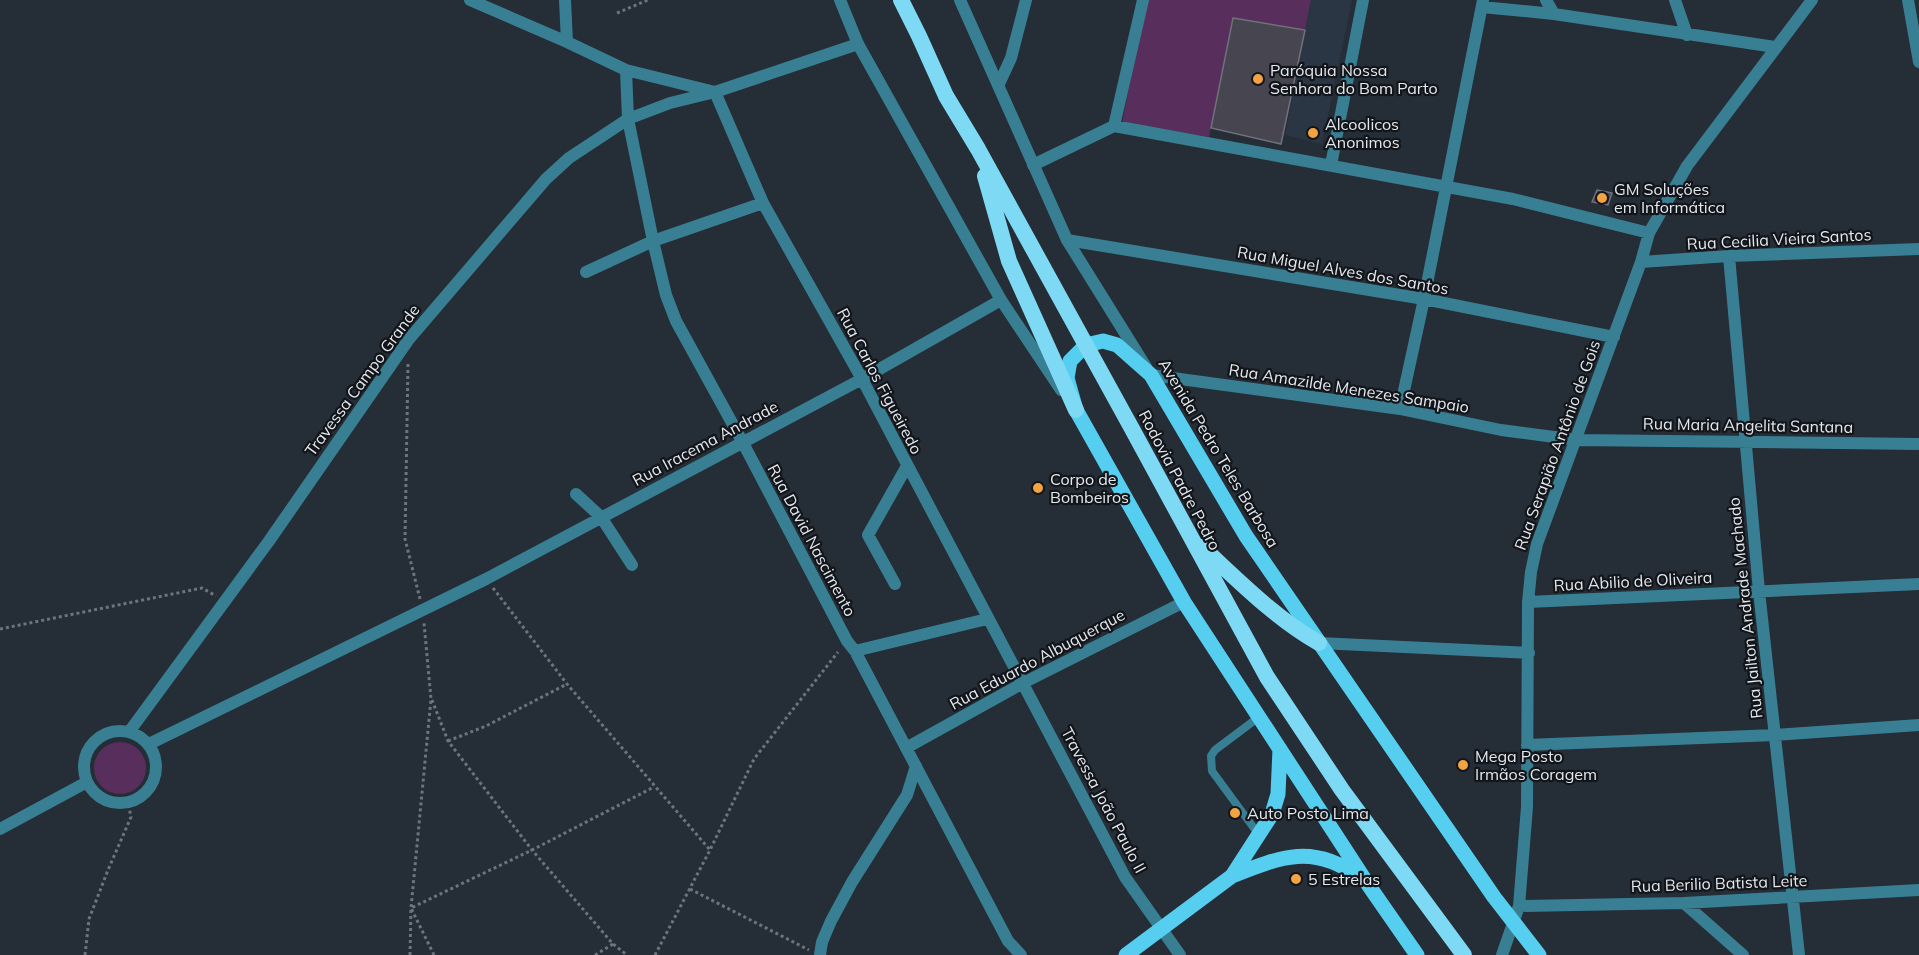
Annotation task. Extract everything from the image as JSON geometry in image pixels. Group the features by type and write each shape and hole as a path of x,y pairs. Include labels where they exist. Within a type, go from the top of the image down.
{"highway":[{"name":"Rodovia Padre Pedro","path":"901,0 946,96 978,149 1267,677 1342,790 1464,955"},
{"path":"978,149 1009,261 1076,410"},
{"path":"1190,536 1259,600 1319,643"}],"main road":[{"path":"1151,375 1117,345 1103,341 1086,345 1070,361 1067,378 1076,410 1184,602 1366,883 1417,955"},
{"name":"Avenida Pedro Teles Barbosa","path":"1151,375 1246,536 1494,897 1539,955"},
{"path":"1232,876 1272,814 1278,794 1280,749"},
{"path":"1126,955 1232,876 1274,859 1316,856 1343,865 1366,883"}],"street":[{"path":"470,0 626,70 715,92"},
{"path":"565,0 567,42"},
{"path":"840,0 858,44 1001,300 1076,410"},
{"name":"Avenida Pedro Teles Barbosa","path":"960,0 1067,240 1151,375"},
{"path":"999,84 1011,58 1026,0"},
{"path":"1114,126 1143,0"},
{"path":"1331,165 1363,0"},
{"path":"1546,0 1554,14"},
{"path":"1675,0 1687,35"},
{"name":"Rua Serapião Antônio de Gois","path":"1502,955 1519,906 1527,807 1528,602 1531,572 1538,544 1641,262 1649,233 1687,166 1812,0"},
{"path":"1908,0 1919,62"},
{"path":"1400,409 1425,299 1482,3 1775,47"},
{"name":"Travessa Campo Grande","path":"129,732 225,601 409,339 546,179 569,158 628,119 670,103 715,92 858,44"},
{"path":"626,70 628,119"},
{"name":"Rua Carlos Figueiredo","path":"715,92 764,203 862,379 987,620 1023,683"},
{"name":"Rua David Nascimento","path":"628,119 653,241 666,295 676,321 1008,941 1022,955"},
{"path":"1033,165 1114,126 1513,199 1649,233"},
{"path":"586,272 653,241 764,203"},
{"name":"Rua Miguel Alves dos Santos","path":"1067,240 1425,299 1614,337"},
{"name":"Rua Cecilia Vieira Santos","path":"1641,262 1730,256 1919,249"},
{"name":"Rua Jailton Andrade Machado","path":"1730,256 1759,591 1799,955"},
{"name":"Rua Iracema Andrade","path":"149,744 486,579 862,379 1001,300"},
{"name":"Rua Amazilde Menezes Sampaio","path":"1151,375 1400,409 1501,430 1577,440"},
{"name":"Rua Maria Angelita Santana","path":"1577,440 1919,444"},
{"path":"895,584 868,535 907,466"},
{"path":"576,494 601,517 632,565"},
{"name":"Rua Abilio de Oliveira","path":"1528,602 1919,584"},
{"name":"Rua Eduardo Albuquerque","path":"906,748 1023,683 1184,602"},
{"path":"851,646 987,620"},
{"path":"1319,643 1529,653"},
{"name":"Travessa João Paulo II","path":"1023,683 1125,877 1180,955"},
{"path":"1527,745 1775,735 1919,725"},
{"path":"109,732 129,732 140,736 149,744 155,755 157,767 149,790 139,798 116,803 104,800 94,792 87,782 84,762 86,752 92,744 109,732"},
{"path":"819,955 831,921 852,882 907,795 916,766"},
{"path":"0,829 87,782"},
{"name":"Rua Berilio Batista Leite","path":"1519,906 1684,903 1919,890"},
{"path":"1684,903 1743,955"}],"lane":[{"path":"1259,717 1215,750 1211,764 1212,771 1259,835"}],"path":[{"path":"617,13 648,0"},
{"path":"409,339 405,539 422,610 431,699 411,908 410,955"},
{"path":"486,579 567,684 710,850"},
{"path":"0,629 202,588 225,601"},
{"path":"655,955 754,759 851,646"},
{"path":"448,741 486,726 567,684"},
{"path":"431,699 448,741 532,850 613,944 627,955"},
{"path":"411,908 532,850 654,787"},
{"path":"85,955 89,919 131,817 128,802"},
{"path":"690,889 819,955"},
{"path":"411,908 434,955"},
{"path":"595,955 613,944"}],"shaded area":[{"path":"1146,0 1311,0 1305,30 1233,18 1209,137 1122,123"},
{"path":"1311,0 1352,0 1322,144 1285,135"},
{"path":"115,742 125,742 139,749 146,768 139,787 125,794 115,794 105,790 98,783 94,773 94,763 98,753 105,746"}],"building":[{"name":"Paróquia Nossa Senhora do Bom Parto","path":"1233,18 1305,30 1281,144 1211,128"},
{"name":"GM Soluções em Informática","path":"1597,190 1612,193 1608,205 1592,202"}],"place":[{"name":"Paróquia Nossa Senhora do Bom Parto","path":"1258,79"},
{"name":"Alcoolicos Anonimos","path":"1313,133"},
{"name":"GM Soluções em Informática","path":"1602,198"},
{"name":"Corpo de Bombeiros","path":"1038,488"},
{"name":"Mega Posto Irmãos Coragem","path":"1463,765"},
{"name":"Auto Posto Lima","path":"1235,813"},
{"name":"5 Estrelas","path":"1296,879"}]}
